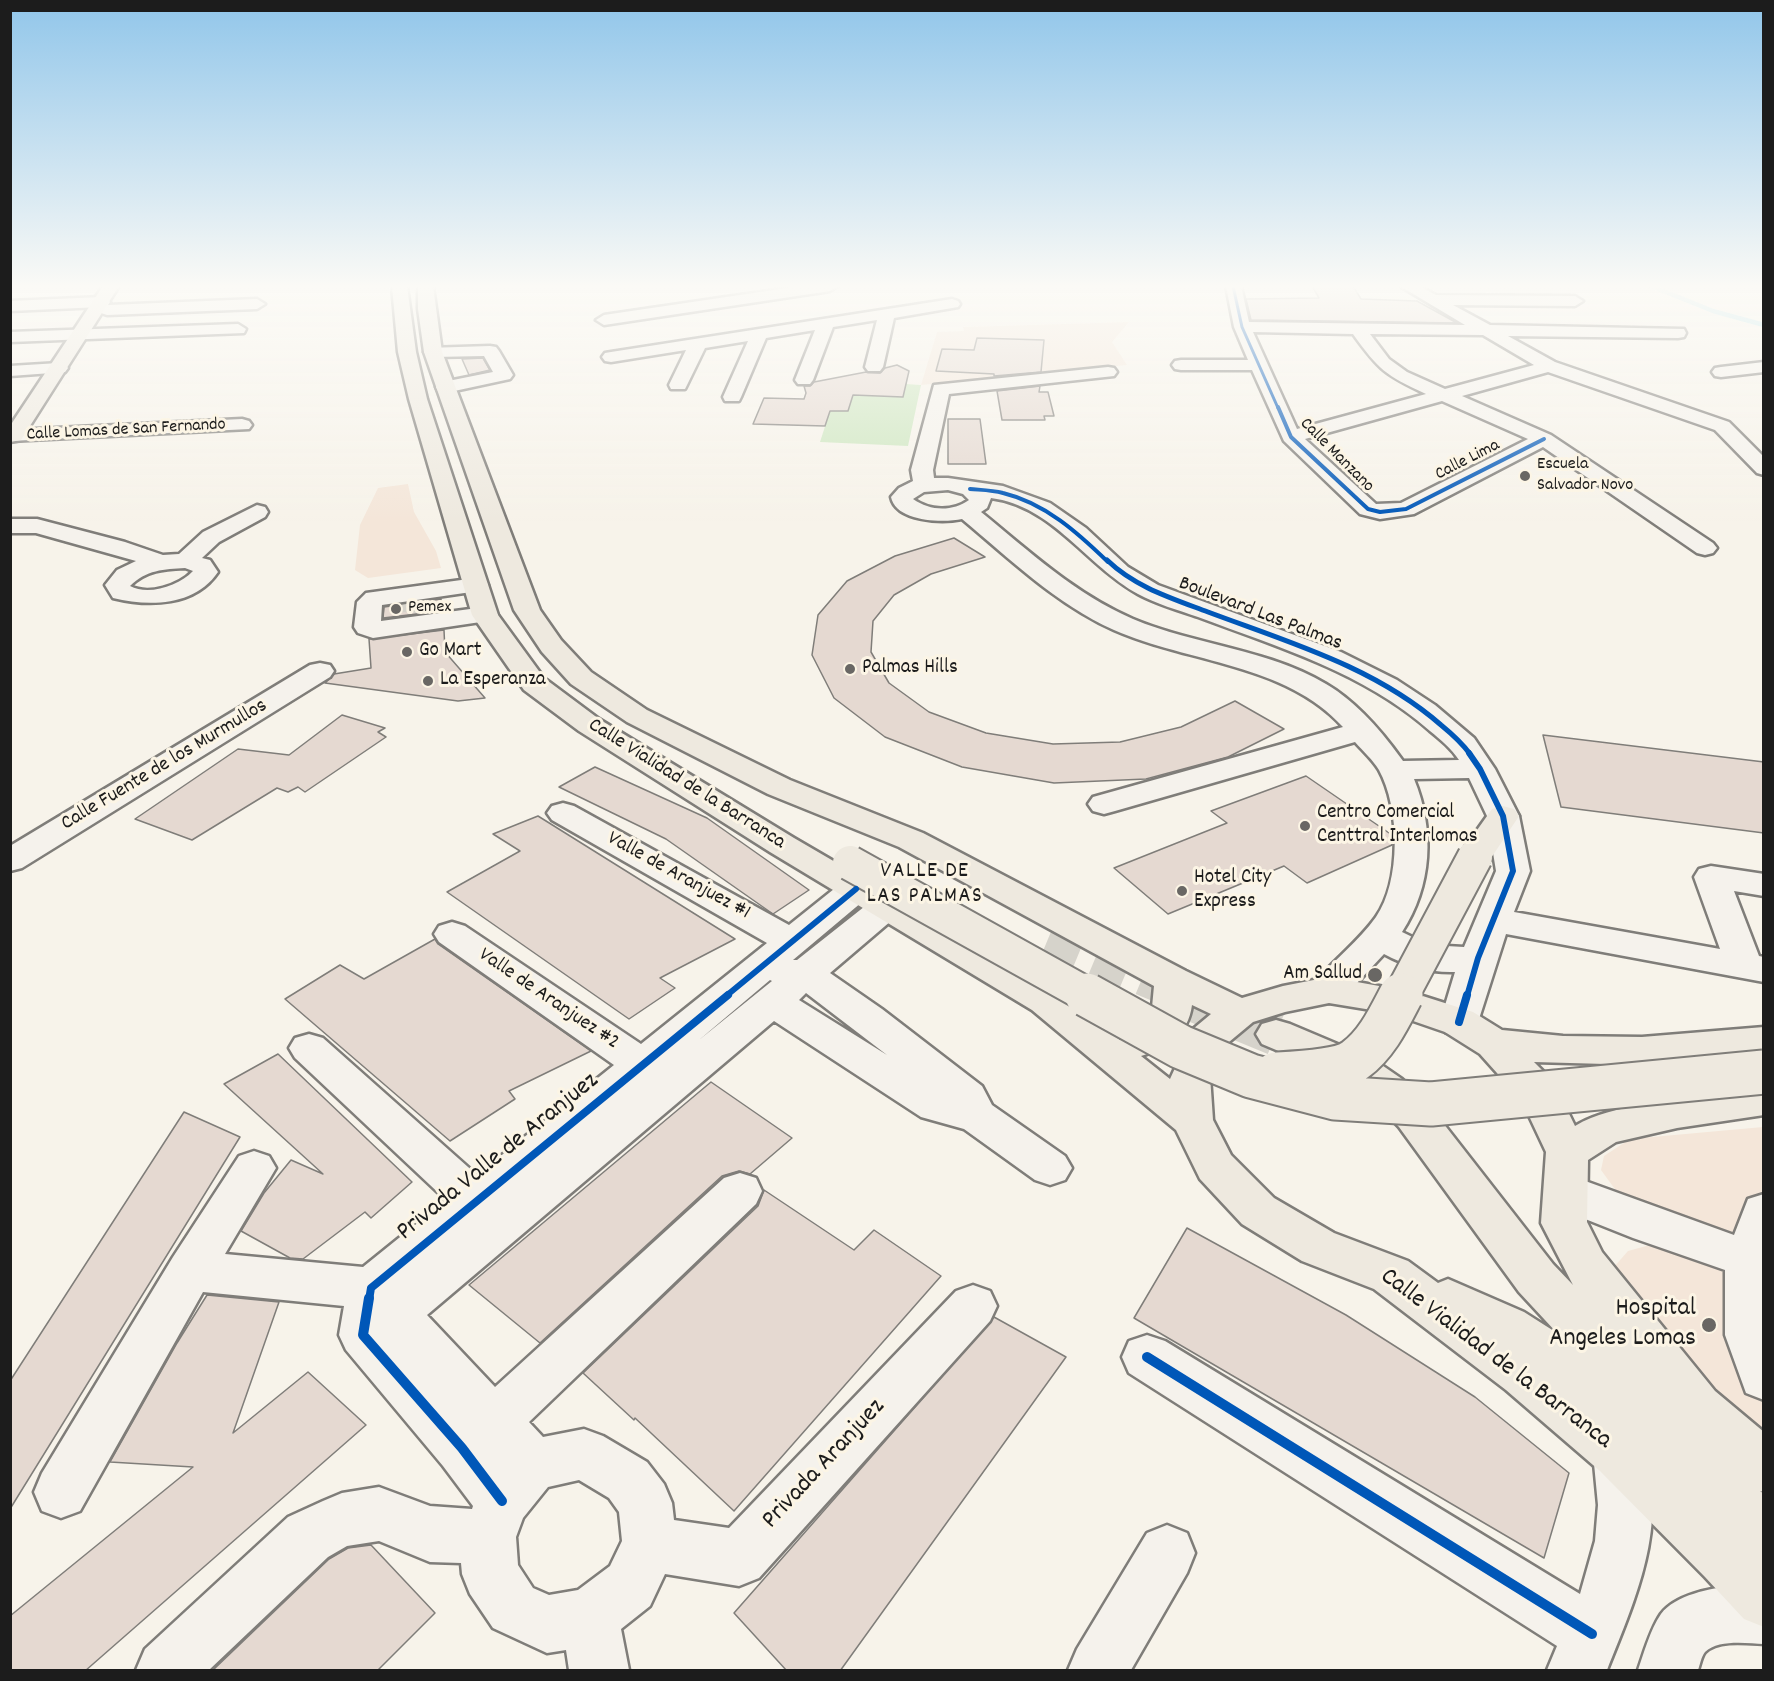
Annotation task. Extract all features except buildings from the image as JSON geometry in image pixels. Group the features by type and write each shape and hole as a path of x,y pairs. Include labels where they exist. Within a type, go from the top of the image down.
{"main road":[{"path":"12,436 61,364"},
{"name":"Calle Vialidad de la Barranca","path":"410,364 418,399 485,615 534,684 589,725 782,845 853,876 886,907 1046,1001 1192,1120"},
{"name":"Calle Vialidad de la Barranca","path":"437,364 527,609 551,646 581,678 637,716 779,787 911,840 1258,1023"},
{"path":"658,768 699,747"},
{"path":"1251,1076 1317,1071 1354,1061 1382,1031 1475,857 1503,816"},
{"path":"911,840 939,876 1048,939"},
{"path":"853,876 1181,1047 1251,1076 1335,1098 1431,1104 1764,1072"},
{"path":"1107,1050 1149,1040 1164,1029 1173,1014 1173,980"},
{"name":"Calle Vialidad de la Barranca","path":"1764,1467 1697,1408 1586,1266 1564,1224 1567,1172 1538,1092 1494,1044 1459,1023 1394,1000 1329,990 1283,999 1258,1023 1207,1039 1190,1076 1192,1120 1215,1167 1258,1211 1318,1247 1391,1275 1524,1374 1619,1453 1725,1557 1764,1599"},
{"path":"1258,1023 1359,1069 1388,1090 1414,1116 1536,1278 1589,1334 1697,1408"},
{"path":"1494,1044 1563,1050 1642,1051 1764,1041"},
{"path":"1642,1051 1634,1073 1639,1085 1677,1112"},
{"path":"1567,1172 1604,1129 1677,1112 1764,1099"},
{"path":"1391,1275 1507,1327 1550,1356 1660,1437 1764,1531"}],"street":[{"path":"445,387 504,375 498,364"},
{"path":"678,385 688,364"},
{"path":"732,397 746,364"},
{"path":"804,380 810,364"},
{"path":"1385,364 1401,376 1443,396 1544,439 1705,548"},
{"path":"1546,364 1722,426 1764,469"},
{"path":"1181,365 1259,365"},
{"name":"Calle Manzano","path":"1259,365 1291,437 1368,509 1380,512 1406,509"},
{"path":"1291,437 1549,366"},
{"path":"1721,372 1764,366"},
{"path":"10,371 59,368"},
{"path":"924,485 922,470 941,389 1108,372"},
{"name":"Calle Lomas de San Fernando","path":"12,436 242,425"},
{"name":"Calle Lima","path":"1406,509 1544,439"},
{"path":"968,500 928,514 908,507 902,497 914,488 924,485 948,484 968,500 1051,581 1100,613 1168,639 1298,681 1342,706 1394,770 1410,819 1412,857 1400,904 1381,935 1346,969 1329,990"},
{"name":"Boulevard Las Palmas","path":"968,500 1004,493 1042,508 1078,533 1119,572 1149,590 1331,658 1387,686 1425,711 1463,744 1480,769 1503,816 1513,871 1478,958 1459,1023"},
{"path":"10,526 47,529 173,561 257,512"},
{"path":"1051,581 1119,572"},
{"path":"373,630 416,607 476,585"},
{"path":"416,607 485,615"},
{"name":"Boulevard Las Palmas","path":"1209,651 1208,640 1219,630 1243,627"},
{"name":"Boulevard Las Palmas","path":"1245,662 1264,658 1277,648 1273,638"},
{"name":"Calle Fuente de los Murmullos","path":"18,851 320,671"},
{"path":"1104,804 1362,731"},
{"path":"1394,770 1480,769"},
{"name":"Valle de Aranjuez #1","path":"563,813 798,958 868,1019 967,1096 977,1116"},
{"name":"Privada Valle de Aranjuez","path":"798,958 853,876"},
{"path":"1754,968 1711,877 1764,885"},
{"name":"Privada Valle de Aranjuez","path":"383,1300 798,958 886,907"},
{"path":"1493,920 1754,968"},
{"name":"Valle de Aranjuez #2","path":"452,934 643,1065"},
{"path":"1381,935 1401,949 1427,959 1454,962 1478,958"},
{"path":"766,984 936,1106 977,1116 1050,1168"},
{"name":"Privada Valle de Aranjuez","path":"383,1300 477,1202 643,1065 766,984"},
{"path":"309,1048 477,1202"},
{"path":"61,1492 190,1270 255,1167"},
{"path":"1567,1172 1649,1225 1757,1277"},
{"path":"493,1422 740,1191"},
{"path":"1764,1212 1749,1335 1764,1377"},
{"path":"166,1671 308,1536 342,1520 380,1514 430,1534 508,1501 584,1454 628,1480 645,1503 650,1544 630,1586 594,1644 513,1608 490,1574 508,1501 493,1422 383,1300 190,1270"},
{"path":"383,1300 363,1335 508,1501"},
{"name":"Privada Aranjuez","path":"650,1544 739,1558 973,1306"},
{"path":"1147,1357 1584,1652 1611,1587 1621,1555 1625,1522 1624,1488 1619,1453"},
{"path":"1108,1666 1167,1553"},
{"path":"1668,1671 1678,1642 1685,1631 1704,1620 1726,1616 1764,1615"}],"shaded area":[{"path":"927,364 1127,365 921,385"},
{"path":"408,484 414,512 436,551 441,568 368,578 355,570 360,525 378,488"},
{"name":"Hospital Angeles Lomas","path":"1763,1127 1763,1443 1688,1367 1621,1284 1614,1267 1628,1251 1650,1245 1650,1208 1617,1192 1601,1170 1604,1156 1630,1139"}],"green space":[{"path":"906,384 921,385 908,446 820,442 830,411 848,411 853,395"}],"tunnel":[{"path":"415,613 416,599"},
{"path":"1048,939 1185,996"},
{"path":"1181,995 1276,1034"}],"cycle path":[{"path":"1259,364 1291,437 1368,509 1380,512 1406,509 1544,439"},
{"path":"970,489 1003,493 1042,508 1078,533 1119,572 1149,590 1331,658 1387,686 1425,711 1463,744 1480,769 1503,816 1513,871 1478,958 1459,1022"},
{"path":"502,1501 462,1448 363,1335 371,1288 856,889"},
{"path":"1147,1357 1592,1634"}],"place":[{"name":"Escuela Salvador Novo","path":"1525,476"},
{"name":"Pemex","path":"396,609"},
{"name":"Go Mart","path":"407,652"},
{"name":"Palmas Hills","path":"850,669"},
{"name":"La Esperanza","path":"428,681"},
{"name":"Centro Comercial Centtral Interlomas","path":"1305,826"},
{"name":"Hotel City Express","path":"1182,891"},
{"name":"Am Sallud","path":"1375,975"},
{"name":"Hospital Angeles Lomas","path":"1709,1325"}],"district":[{"name":"VALLE DE LAS PALMAS","path":"925,886"}]}
